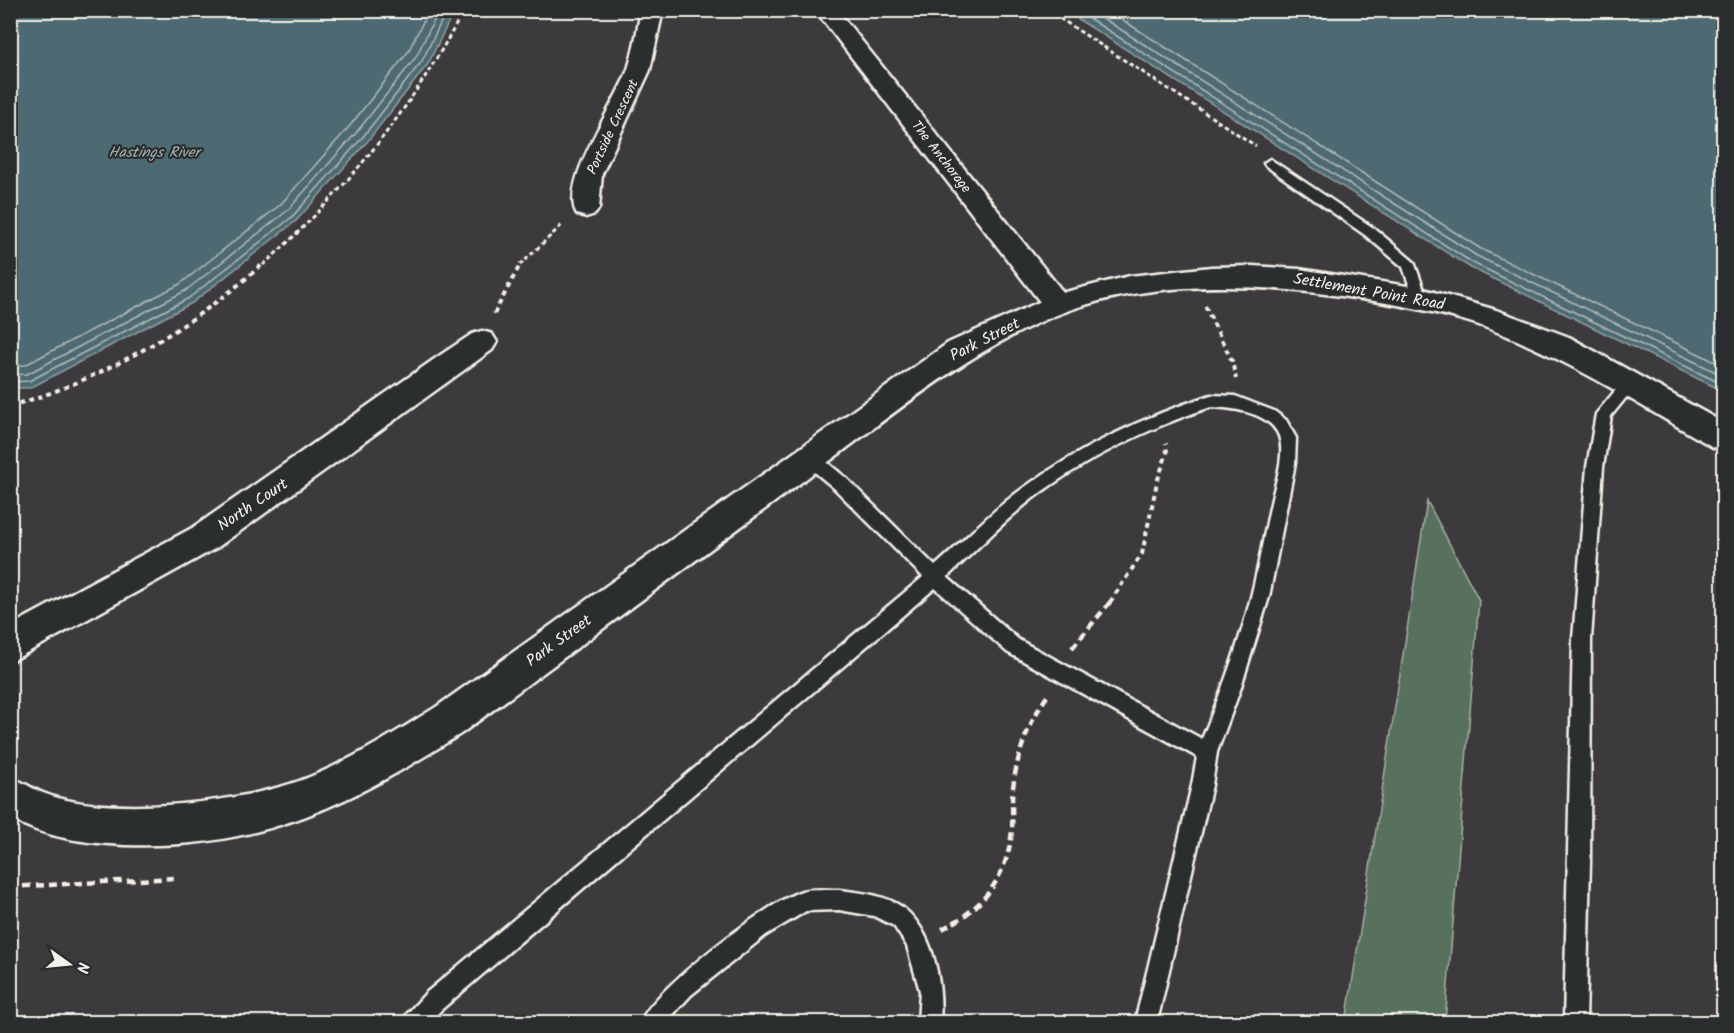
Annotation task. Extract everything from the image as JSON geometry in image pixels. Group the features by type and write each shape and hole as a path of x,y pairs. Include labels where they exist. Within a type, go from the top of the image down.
{"street":[{"name":"Portside Crescent","path":"586,208 589,174 639,70 652,10"},
{"name":"The Anchorage","path":"825,10 1058,304"},
{"name":"Settlement Point Road","path":"1058,304 1130,286 1211,277 1252,276 1334,284 1420,298 1476,314 1559,345 1724,438"},
{"name":"Park Street","path":"10,796 41,813 105,825 171,824 224,818 304,799 376,766 449,720 958,351 1058,304"},
{"name":"North Court","path":"10,646 37,627 180,552 233,519 353,434 423,380 482,342"}],"lane":[{"path":"1270,163 1370,232 1409,265 1420,298"},
{"path":"1575,1023 1580,862 1582,639 1595,467 1604,414 1629,384"},
{"path":"415,1023 434,1001 935,577 1026,495 1087,455 1152,422 1211,401 1235,402 1269,415 1281,424 1288,438 1287,463 1260,597 1231,690 1207,753 1202,785 1146,1023"},
{"path":"811,459 840,483 935,577 1013,646 1207,753"},
{"path":"652,1023 683,987 759,928 804,901 839,900 877,906 901,919 916,941 931,992 929,1023"}],"path":[{"path":"10,405 52,395 127,359 209,308 276,256 345,187 394,129 429,78 464,10"},
{"path":"1047,10 1262,150 1270,163"},
{"path":"482,342 496,309 521,263 554,230 586,208"},
{"path":"1204,303 1232,361 1236,378 1235,402"},
{"path":"911,934 933,933 964,919 990,893 1008,855 1013,791 1029,721 1086,629 1116,596 1142,554 1157,482 1167,453 1164,437 1152,422"},
{"path":"10,887 176,878"}],"green space":[{"path":"1427,501 1479,600 1445,1022 1346,1022"}],"water":[{"name":"Hastings River","path":"10,11 454,11 428,64 367,142 296,221 192,303 30,388 11,388"},
{"path":"1065,11 1723,11 1723,391 1471,268"}]}
